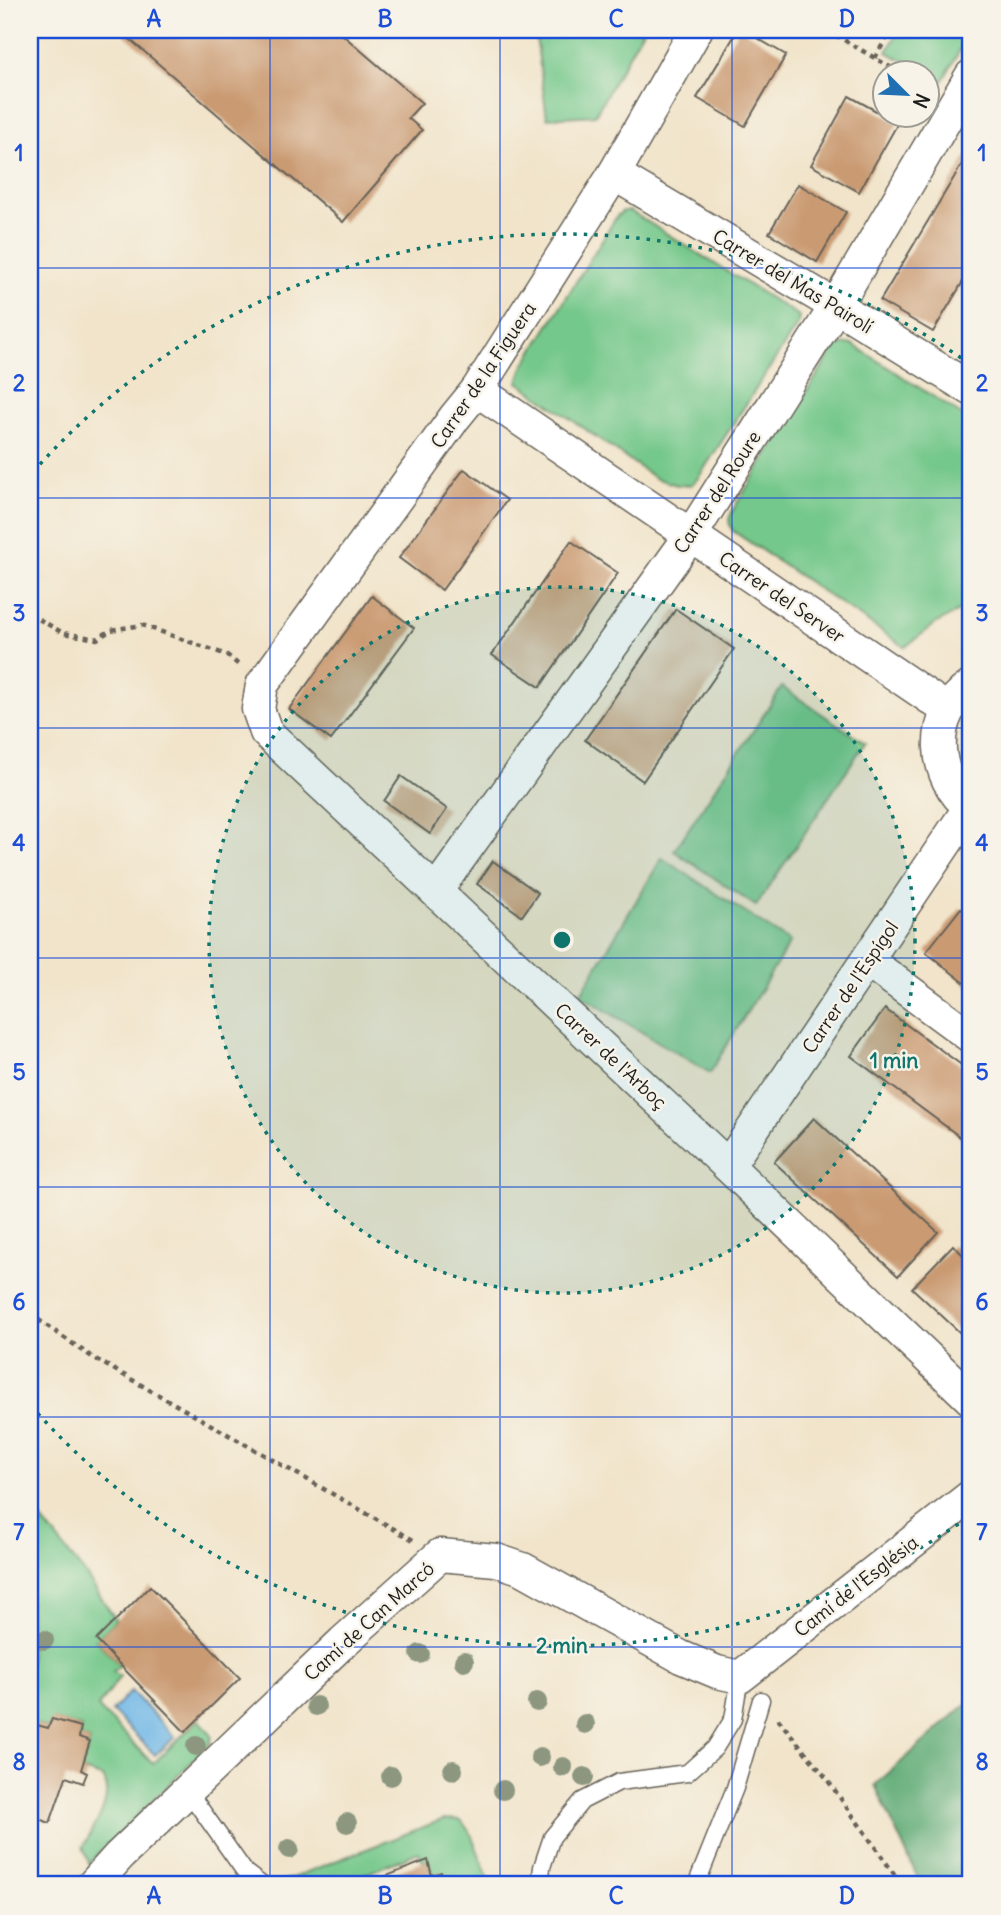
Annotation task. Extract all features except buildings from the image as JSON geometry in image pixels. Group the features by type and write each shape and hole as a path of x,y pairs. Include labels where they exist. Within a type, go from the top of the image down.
{"street":[{"name":"Carrer de la Figuera","path":"260,697 455,417 477,390 614,174 696,30"},
{"name":"Carrer del Roure","path":"436,891 691,535 836,306 971,76"},
{"name":"Carrer del Mas Pairolí","path":"614,174 971,389"},
{"name":"Carrer del Server","path":"477,390 948,710"},
{"name":"Carrer de l'Espígol","path":"728,1166 971,807 958,798 947,781 938,746 948,710 971,685"},
{"name":"Carrer de l'Arboç","path":"260,697 266,732 728,1166 971,1399"},
{"path":"868,961 971,1037"},
{"name":"Camí de l'Església","path":"751,1688 971,1496"},
{"name":"Camí de Can Marcó","path":"93,1885 119,1856 343,1642 440,1555 496,1560 523,1569 681,1657 751,1688"}],"lane":[{"path":"540,1885 542,1867 552,1837 582,1801 620,1782 687,1773 715,1748 751,1688"},
{"path":"696,1885 735,1788 751,1688"},
{"path":"184,1796 195,1801 245,1872 262,1885"}],"path":[{"path":"827,30 879,60"},
{"path":"876,58 891,30"},
{"path":"30,614 63,634 97,639 111,630 142,625 228,655 260,697"},
{"path":"30,1314 92,1357 440,1555"},
{"path":"751,1688 824,1775 902,1885"}],"green space":[{"path":"535,30 643,30 595,115 547,118"},
{"path":"899,30 971,30 942,82 942,60 902,60 887,52"},
{"path":"623,211 630,211 799,316 798,324 691,485 677,485 655,478 518,382 523,367 617,216"},
{"path":"852,344 971,421 971,604 935,624 905,647 733,531 729,522 734,508 831,353 840,345"},
{"path":"782,687 865,743 756,906 674,851"},
{"path":"662,858 790,942 710,1073 580,995"},
{"path":"30,1505 86,1575 116,1620 96,1640 120,1665 113,1672 120,1676 98,1707 153,1764 199,1719 212,1736 210,1744 89,1863 83,1847 101,1814 106,1796 104,1778 81,1770 90,1741 79,1737 81,1727 52,1720 48,1728 30,1723"},
{"path":"971,1700 971,1885 921,1885 875,1785"},
{"path":"444,1819 461,1820 471,1834 491,1885 446,1885 441,1872 432,1876 428,1861 423,1862 419,1852 363,1875 306,1885 276,1884"}],"water":[{"path":"131,1691 175,1737 155,1755 112,1711"}]}
